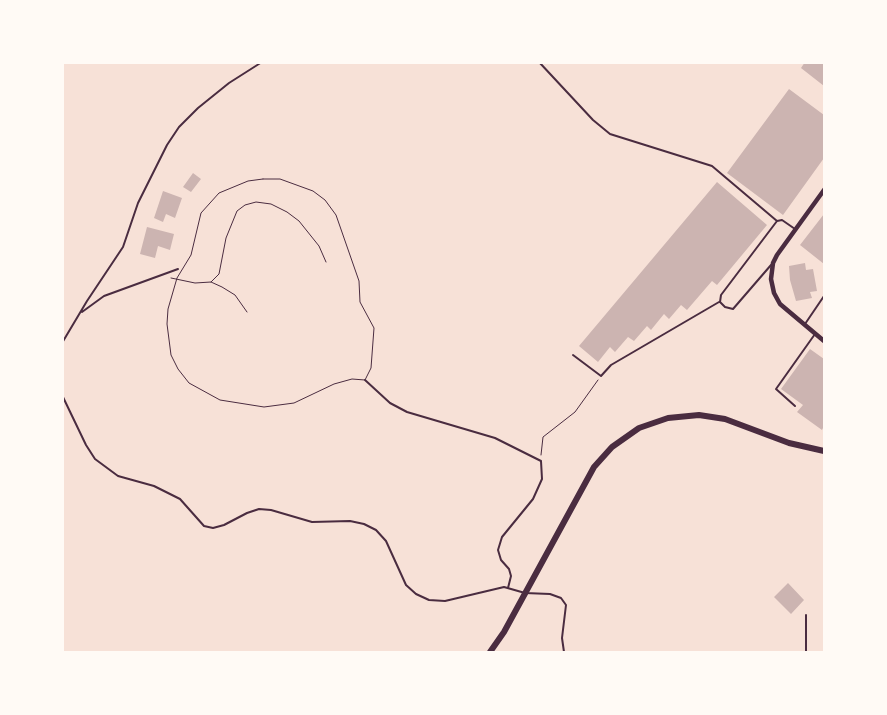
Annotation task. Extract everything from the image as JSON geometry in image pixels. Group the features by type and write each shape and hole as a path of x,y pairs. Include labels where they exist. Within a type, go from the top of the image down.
{"main road":[{"path":"490,652 504,632 594,467 612,447 639,428 668,418 699,415 726,419 789,443 824,451"}],"street":[{"path":"824,190 773,263 771,279 777,299 803,326 824,341"}],"lane":[{"path":"62,343 123,247 138,202 179,128 198,108 229,83 262,62"},
{"path":"539,62 593,120 610,134 712,166 777,222"},
{"path":"720,302 721,295 777,222 782,220 796,229"},
{"path":"720,302 725,307 733,309 773,263"},
{"path":"80,313 104,296 178,269"},
{"path":"803,326 824,296"},
{"path":"573,355 601,376 611,364 720,302"},
{"path":"795,406 776,389 815,334"},
{"path":"365,380 390,404 407,412 495,438 542,461 542,479 533,499 502,537 498,550 501,560 509,569 511,576 508,588"},
{"path":"62,396 94,459 118,476 154,486 180,499 204,526 213,528 224,525 247,512 259,509 271,510 312,522 350,521 364,524 376,530 386,540 406,585 416,594 430,600 446,601 483,591 508,588 525,593 550,594 561,598 566,605 562,638 564,652"},
{"path":"806,615 806,652"}],"path":[{"path":"280,179 313,191 325,200 339,221 359,281 360,302 374,328 371,368 365,380 352,379 334,384 294,403 264,407 220,400 189,383 178,369 171,354 167,324 168,309 177,278 191,256 201,213 219,192 248,181 280,179"},
{"path":"211,282 219,274 226,238 237,211 245,205 256,202 271,204 299,221 320,246 326,262"},
{"path":"160,277 177,278 195,283 211,282 236,295 247,312"},
{"path":"542,461 543,437 574,412 601,376"}],"building":[{"path":"805,62 824,62 824,86 801,68"},
{"path":"789,89 824,115 824,158 783,215 727,173"},
{"path":"193,173 201,179 191,192 183,187"},
{"path":"717,182 767,225 717,285 712,281 687,310 681,305 669,319 664,314 651,330 647,326 634,341 628,337 615,352 610,347 598,362 579,346"},
{"path":"163,191 182,198 175,218 166,214 163,222 154,218"},
{"path":"824,214 824,264 800,245"},
{"path":"147,227 174,234 170,250 158,246 155,258 140,254"},
{"path":"805,263 806,270 813,269 817,291 810,292 812,298 796,301 790,280 789,266"},
{"path":"810,349 824,359 824,426 822,430 797,412 803,405 781,389"},
{"path":"788,583 804,600 791,614 774,597"}]}
